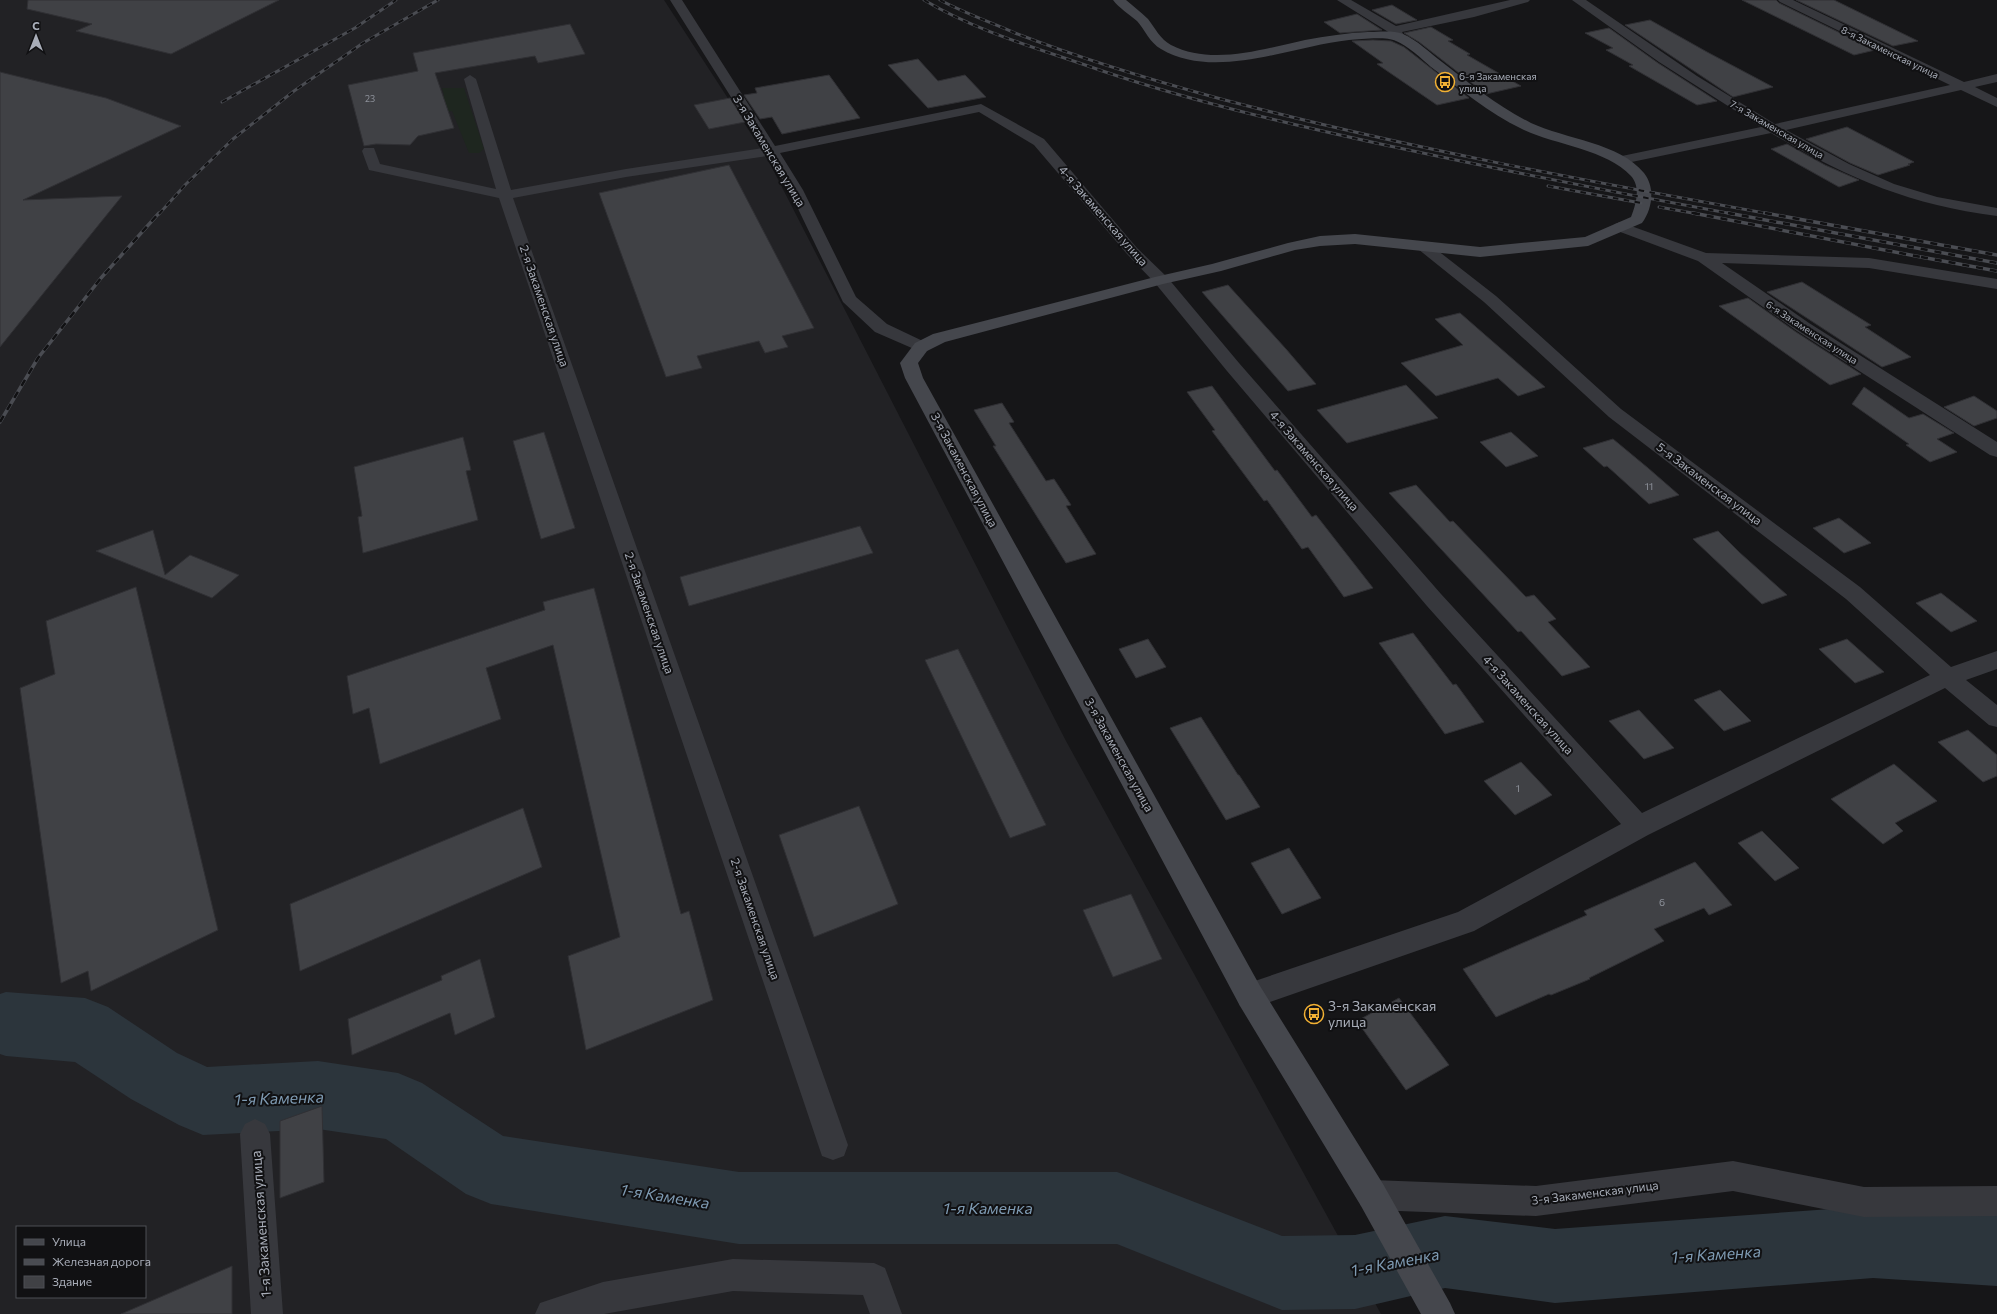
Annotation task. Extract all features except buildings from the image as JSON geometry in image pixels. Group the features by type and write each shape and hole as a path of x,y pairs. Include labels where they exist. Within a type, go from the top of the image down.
{"street":[{"name":"3-я Закаменская улица","path":"676,0 796,190 849,299 881,328 921,347 909,363 914,378 1250,996 1372,1194 1536,1201 1733,1176 1864,1202 1997,1201"},
{"path":"1119,0 1144,22 1155,39 1166,47 1190,57 1238,57 1356,35 1397,33 1524,0"},
{"path":"921,347 939,338 1161,280 1215,268 1293,246 1320,241 1355,239 1480,252 1588,241 1637,220 1643,204 1645,192 1638,175 1622,160 1545,134 1512,119 1397,33 1343,0"},
{"name":"7-я Закаменская улица","path":"1578,0 1672,67 1771,128 1852,171 1899,191 1954,207 1997,212"},
{"name":"8-я Закаменская улица","path":"1784,0 1997,103"},
{"path":"1622,160 1871,108 1997,78"},
{"name":"2-я Закаменская улица","path":"470,79 505,195 833,1145"},
{"name":"4-я Закаменская улица","path":"771,151 981,108 1039,142 1132,251 1161,280 1238,373 1434,600 1639,826"},
{"path":"369,151 374,167 505,195 626,173 771,151"},
{"name":"6-я Закаменская улица","path":"1620,227 1704,258 1803,327 1997,451"},
{"name":"5-я Закаменская улица","path":"1423,246 1490,299 1615,412 1853,593 1947,677 1997,718"},
{"path":"1704,258 1869,263 1997,284"},
{"path":"1250,996 1465,922 1639,826 1947,677 1997,660"},
{"name":"1-я Закаменская улица","path":"255,1134 267,1314"},
{"path":"1372,1194 1439,1314"},
{"path":"551,1314 603,1298 733,1276 874,1279 886,1314"}],"shaded area":[{"path":"0,0 664,0 768,160 1066,741 1381,1314 0,1314"},
{"path":"442,88 464,88 484,149 479,153 469,153 452,111 419,117 442,98 444,95"}],"waterway":[{"name":"1-я Каменка","path":"6,1024 85,1030 154,1076 203,1101 318,1095 398,1107 491,1169 739,1208 1117,1208 1282,1273 1355,1272 1445,1252 1555,1266 1873,1242 1997,1250"}],"railway":[{"path":"222,102 355,28 396,0"},
{"path":"159,214 186,184 233,139 294,91 363,43 438,0"},
{"path":"924,0 943,11 983,29 1025,45 1161,90 1235,110 1348,137 1472,163 1602,190 1733,214"},
{"path":"940,0 1015,33 1066,52 1143,77 1221,99 1357,133 1426,148 1563,176 1770,214"},
{"path":"1548,186 1641,203"},
{"path":"1659,207 1698,214"},
{"path":"0,422 38,358 101,278 159,213"},
{"path":"1693,213 1926,258"},
{"path":"1728,213 1997,263"},
{"path":"1765,213 1997,255"},
{"path":"1921,257 1997,271"}],"place":[{"name":"6-я Закаменская улица","path":"1445,82"},
{"name":"3-я Закаменская улица","path":"1314,1014"}]}
